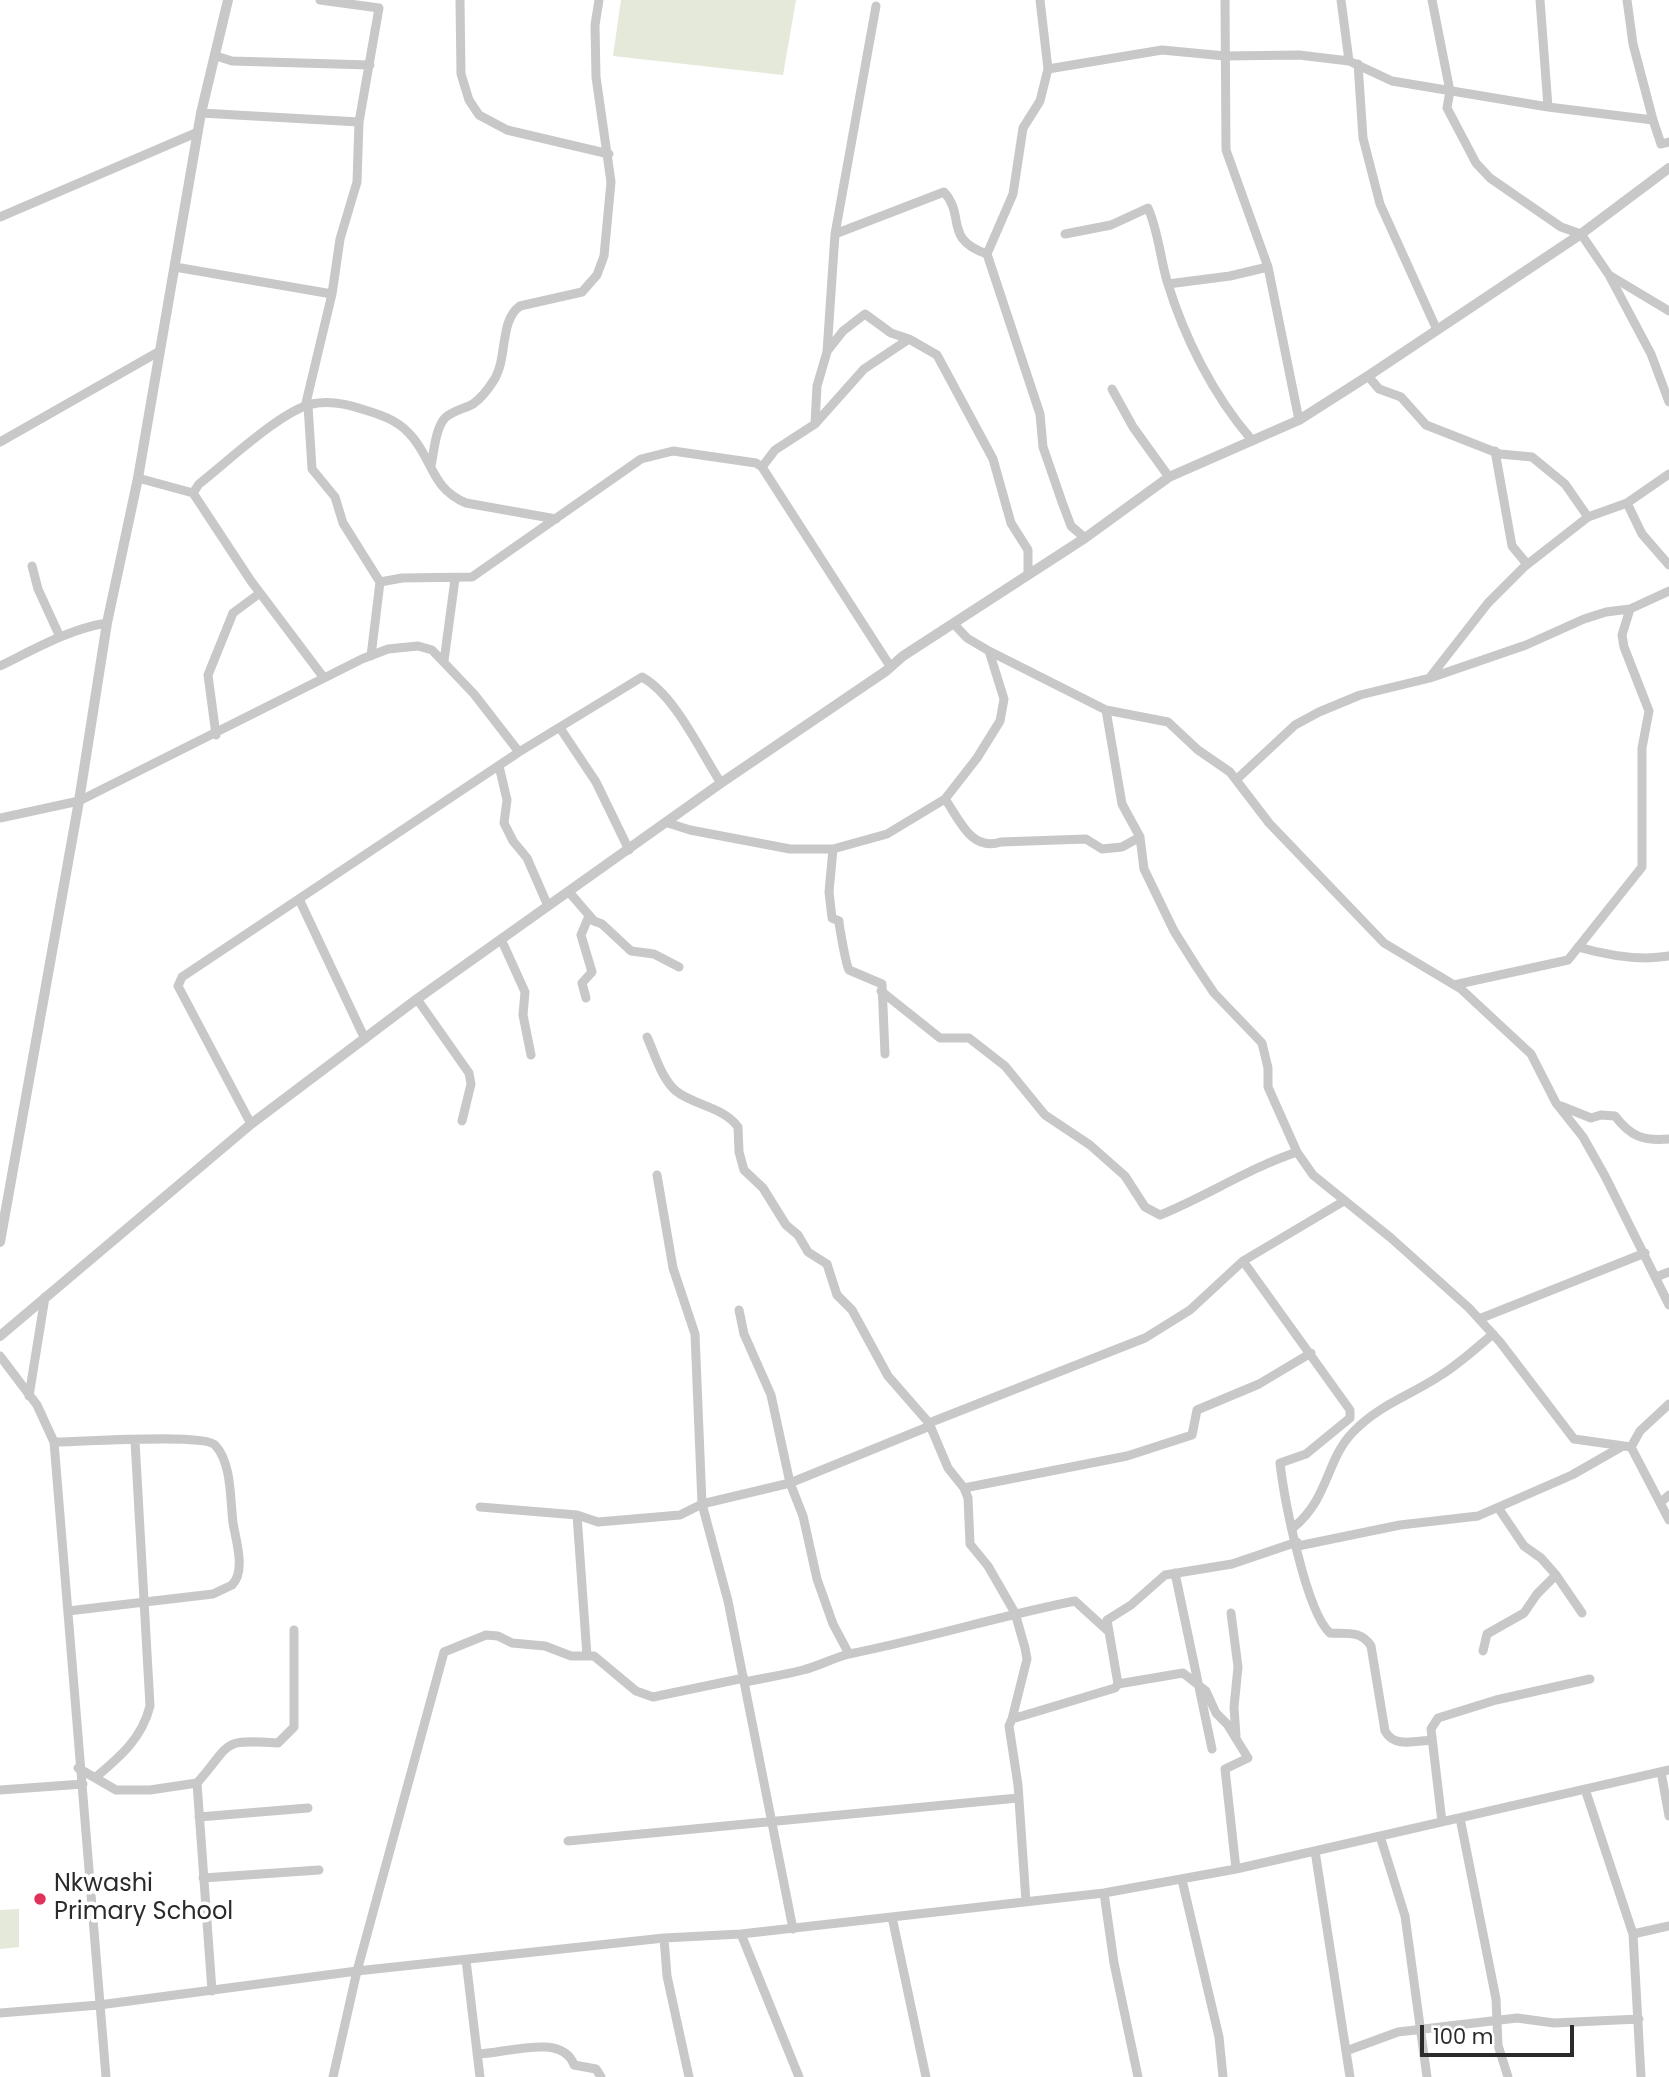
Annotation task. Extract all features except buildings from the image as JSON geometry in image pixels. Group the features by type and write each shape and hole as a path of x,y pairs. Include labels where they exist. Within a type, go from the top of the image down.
{"street":[{"path":"0,1242 79,801 107,623 138,478 201,114 228,0"},
{"path":"320,0 380,4 359,122 357,182 340,239 332,294 307,406 312,469 335,498 343,523 367,560 373,576 380,582"},
{"path":"460,0 461,74 469,100 479,115 506,130 609,154"},
{"path":"431,466 439,429 445,418 475,403 494,381 503,362 509,317 514,310 520,306 582,292 597,275 604,256 611,182 596,77 595,25 598,0"},
{"path":"1040,0 1048,69 1040,101 1023,128 1013,194 987,254 1040,414 1043,447 1062,502 1071,526 1086,538"},
{"path":"1225,0 1226,150 1268,267 1299,420"},
{"path":"1341,0 1363,138 1380,204 1437,330"},
{"path":"1432,0 1450,91 1447,108 1476,163 1490,178 1561,226 1581,234 1609,275 1651,354 1669,402"},
{"path":"1540,0 1548,107"},
{"path":"1627,0 1633,44 1653,120 1661,144 1669,142"},
{"path":"815,424 817,386 827,352 835,234 876,6"},
{"path":"1048,69 1125,57 1144,50 1226,56 1298,55 1353,63 1392,81 1548,107 1653,120"},
{"path":"216,56 232,61 370,65"},
{"path":"201,114 359,122"},
{"path":"0,217 198,132"},
{"path":"0,1336 251,1124 418,999 721,783 1028,573 1086,538 1169,477 1299,420 1581,234 1669,167"},
{"path":"835,234 944,192 962,239 971,248 987,254"},
{"path":"1065,234 1111,225 1148,208 1168,284 1203,368 1233,418 1251,439"},
{"path":"175,267 332,294"},
{"path":"1168,284 1230,276 1268,267"},
{"path":"1609,275 1669,311"},
{"path":"827,352 843,331 864,314 891,333 921,343 937,355 993,459 1011,523 1028,550 1028,573"},
{"path":"762,467 775,450 815,424 864,369 909,339"},
{"path":"0,442 160,351"},
{"path":"1367,376 1379,389 1401,397 1426,425 1495,451 1532,457 1565,484 1588,517"},
{"path":"1112,389 1133,427 1169,477"},
{"path":"193,493 199,484 285,417 307,406 351,405 394,420 410,435 431,466 440,487 466,503 556,519"},
{"path":"380,582 402,578 472,577 641,459 658,453 673,451 756,463 762,467 890,666"},
{"path":"1495,451 1512,546 1527,564"},
{"path":"1430,678 1488,603 1527,564 1588,517 1626,503 1669,474"},
{"path":"138,478 193,493 260,593 324,678"},
{"path":"1626,503 1642,534 1669,565"},
{"path":"32,565 38,589 60,637"},
{"path":"444,661 455,579"},
{"path":"371,656 380,582"},
{"path":"1237,779 1296,725 1319,712 1360,695 1430,678 1526,645 1584,619 1606,612 1630,610 1669,591"},
{"path":"216,735 208,675 233,613 260,593"},
{"path":"1454,985 1568,960 1642,867 1642,748 1649,710 1624,647 1622,635 1630,610"},
{"path":"0,666 60,637 90,625 107,623"},
{"path":"954,624 967,638 989,651 1106,710 1168,722 1237,779 1269,824 1384,943 1454,985 1531,1054 1556,1103 1583,1137 1645,1253 1669,1305"},
{"path":"0,818 79,801 216,735 324,678 388,649 418,646 432,650 519,752"},
{"path":"668,823 691,831 790,849 833,849 887,834 945,799 977,758 1000,720 1004,699 989,651"},
{"path":"251,1124 179,981 519,752 642,677 653,683 669,702 721,783"},
{"path":"1106,710 1122,804 1140,837 1144,869 1174,930 1214,993 1262,1043 1268,1068 1268,1087 1297,1152 1313,1175 1391,1238 1479,1319 1574,1439 1627,1447"},
{"path":"560,728 596,782 629,850"},
{"path":"499,766 507,800 505,823 513,841 527,858 548,906"},
{"path":"945,799 974,841 990,846 1002,842 1086,839 1102,849 1122,847 1140,837"},
{"path":"833,849 830,902 832,918 839,921 846,965 861,976 880,981 885,1054"},
{"path":"569,892 589,916 631,951 654,954 679,967"},
{"path":"299,899 365,1039"},
{"path":"586,998 582,983 593,972 581,935 589,916"},
{"path":"501,939 525,992 523,1015 531,1055"},
{"path":"1578,947 1655,959 1669,956"},
{"path":"881,991 940,1038 969,1038 1005,1066 1045,1115 1090,1145 1117,1168 1145,1207 1160,1215 1231,1184 1261,1164 1297,1152"},
{"path":"418,999 469,1073 471,1084 462,1121"},
{"path":"647,1037 668,1082 677,1092 735,1122 740,1131 739,1152 744,1170 763,1188 786,1225 798,1235 808,1252 827,1264 838,1295 852,1310 888,1376 929,1424 948,1468 964,1488 968,1498 970,1544 988,1566 1015,1613 1027,1660 1009,1726 1026,1902"},
{"path":"1556,1103 1591,1118 1615,1116 1627,1132 1639,1139 1669,1139"},
{"path":"657,1175 673,1268 695,1334 702,1504 728,1601 793,1928"},
{"path":"480,1507 577,1515 598,1522 635,1521 680,1515 702,1504 790,1483 1145,1338 1189,1310 1244,1261 1344,1201"},
{"path":"1479,1319 1645,1253"},
{"path":"1244,1261 1278,1312 1311,1353 1350,1415 1306,1454 1280,1463 1309,1597 1321,1625 1330,1633 1366,1637 1371,1646 1389,1739 1396,1743 1432,1740"},
{"path":"1656,1278 1669,1272"},
{"path":"29,1396 45,1296"},
{"path":"739,1310 744,1334 771,1395 790,1483 803,1516 817,1579 833,1624 849,1654"},
{"path":"1294,1527 1320,1499 1350,1434 1384,1405 1437,1378 1493,1334"},
{"path":"964,1488 1127,1456 1192,1435 1197,1410 1259,1384 1311,1353"},
{"path":"0,1356 29,1396 54,1442 78,1768 83,1784 106,2077"},
{"path":"1118,1684 1107,1623 1110,1617 1131,1605 1152,1584 1175,1573 1232,1564 1298,1544 1380,1528 1461,1520 1499,1509 1627,1447 1669,1404"},
{"path":"54,1442 135,1441 181,1437 205,1439 215,1444 225,1462 239,1568 237,1580 227,1589 143,1605 68,1611"},
{"path":"96,1777 128,1748 146,1724 150,1706 135,1441"},
{"path":"1627,1447 1669,1520"},
{"path":"1660,1503 1669,1495"},
{"path":"1499,1509 1524,1546 1541,1558 1556,1575 1582,1613"},
{"path":"577,1515 587,1656"},
{"path":"1175,1573 1212,1749"},
{"path":"1483,1651 1487,1634 1524,1613 1537,1594 1556,1575"},
{"path":"333,2077 357,1971 444,1652 486,1635 498,1636 512,1643 545,1646 571,1656 598,1658 636,1691 653,1698 804,1670 849,1654 1075,1601 1109,1632"},
{"path":"1231,1613 1238,1667 1234,1707 1237,1738"},
{"path":"212,1991 197,1783 226,1746 238,1741 278,1743 294,1727 294,1630"},
{"path":"1012,1719 1109,1691 1118,1684 1180,1672 1199,1686 1237,1738 1248,1758 1224,1769 1236,1869"},
{"path":"1442,1822 1430,1729 1438,1718 1496,1700 1590,1679"},
{"path":"78,1768 116,1790 149,1790 197,1783"},
{"path":"0,2012 99,2005 357,1971 664,1938 741,1934 1104,1894 1236,1869 1665,1771 1669,1816"},
{"path":"0,1790 83,1784"},
{"path":"1585,1790 1633,1934 1641,2077"},
{"path":"568,1841 1018,1798"},
{"path":"199,1817 308,1808"},
{"path":"1460,1818 1496,1999 1498,2045 1508,2077"},
{"path":"1380,1836 1405,1916 1427,2077"},
{"path":"1315,1851 1350,2077"},
{"path":"203,1878 319,1870"},
{"path":"1182,1880 1219,2037 1223,2077"},
{"path":"1104,1894 1114,1963 1138,2077"},
{"path":"892,1917 926,2077"},
{"path":"1633,1934 1669,1926"},
{"path":"741,1934 799,2077"},
{"path":"664,1938 667,1976 689,2077"},
{"path":"466,1960 480,2077"},
{"path":"1346,2051 1398,2032 1517,2018 1554,2023 1639,2019"},
{"path":"477,2054 539,2046 560,2049 570,2055 574,2065 596,2069 601,2077"}],"green space":[{"path":"621,0 796,0 783,75 613,56"},
{"path":"19,1909 19,1947 0,1949 0,1910"}],"place":[{"name":"Nkwashi Primary School","path":"40,1899"}]}
